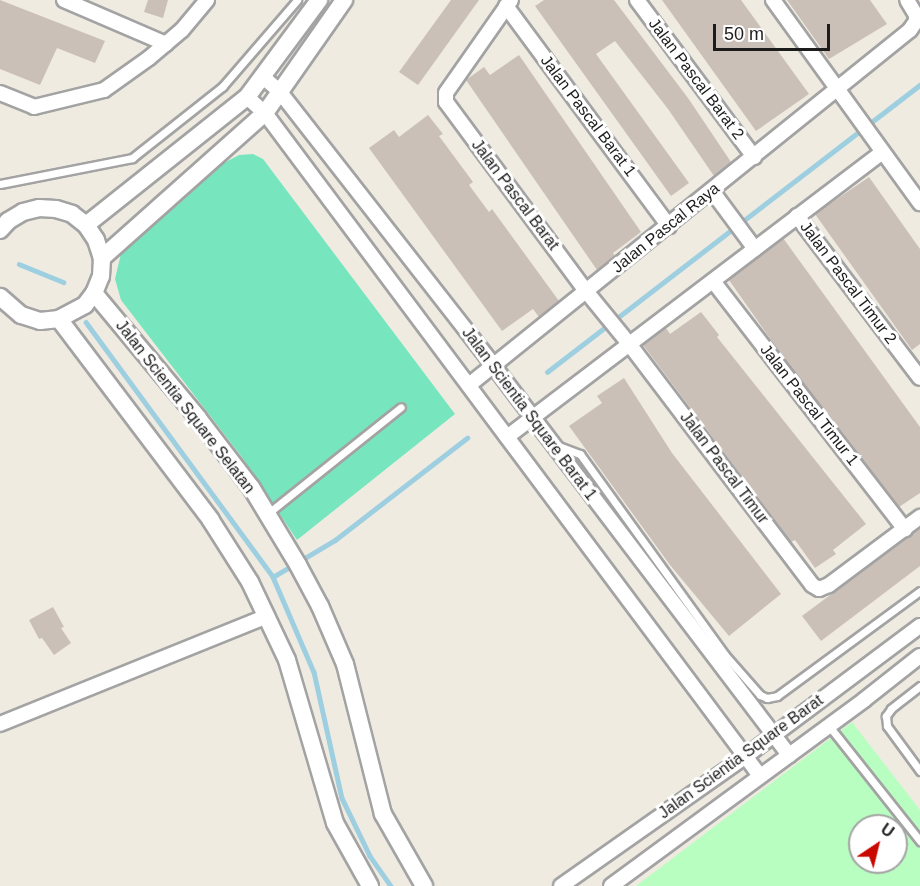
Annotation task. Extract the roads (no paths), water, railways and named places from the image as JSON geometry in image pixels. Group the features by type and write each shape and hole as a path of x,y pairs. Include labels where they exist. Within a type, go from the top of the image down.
{"street":[{"path":"64,0 166,44"},
{"path":"0,93 34,107 104,90 166,44 207,0"},
{"path":"86,225 247,97 319,0"},
{"path":"102,258 265,113 344,0"},
{"name":"Jalan Pascal Barat 2","path":"637,0 754,157"},
{"path":"773,0 920,203"},
{"name":"Jalan Pascal Raya","path":"469,385 910,30 916,21 915,10 908,0"},
{"name":"Jalan Pascal Barat","path":"509,3 445,98 446,102 604,314"},
{"name":"Jalan Pascal Barat 1","path":"509,3 669,226"},
{"name":"Jalan Scientia Square Barat 1","path":"263,77 280,92 551,443 722,658 789,755"},
{"name":"Jalan Scientia Square Barat 1","path":"247,97 265,113 759,776"},
{"path":"507,437 533,419 625,339 713,281 882,152"},
{"path":"712,191 755,249"},
{"path":"0,230 23,212 39,208 64,212 86,225 96,240 102,258 101,276 94,293 85,305 59,319 40,321 21,315 0,297"},
{"name":"Jalan Pascal Timur 2","path":"797,216 920,378"},
{"name":"Jalan Pascal Timur 1","path":"713,281 905,529"},
{"name":"Jalan Scientia Square Selatan","path":"94,293 198,418 250,487 315,595 345,664 383,814 424,886"},
{"name":"Jalan Pascal Timur","path":"604,314 812,585 819,589 829,585 905,529"},
{"path":"59,319 210,519 250,582 287,660 335,823 370,886"},
{"path":"905,529 920,517"},
{"path":"0,724 267,616"},
{"name":"Jalan Scientia Square Barat","path":"561,886 746,756 920,626"},
{"name":"Jalan Scientia Square Barat","path":"611,886 829,726 920,656"},
{"path":"814,704 829,726"}],"lane":[{"path":"0,184 132,158 222,87 297,0"},
{"path":"267,514 401,406"},
{"path":"722,658 760,695 772,699 920,591"},
{"path":"920,686 891,709 886,716 887,726 920,771"},
{"path":"829,726 920,841"}],"waterway":[{"path":"547,372 920,85"},
{"path":"19,264 63,282"},
{"path":"86,322 273,577 314,672 342,798 370,856 391,886"},
{"path":"300,561 335,540 467,438"},
{"path":"273,577 293,565"}]}
